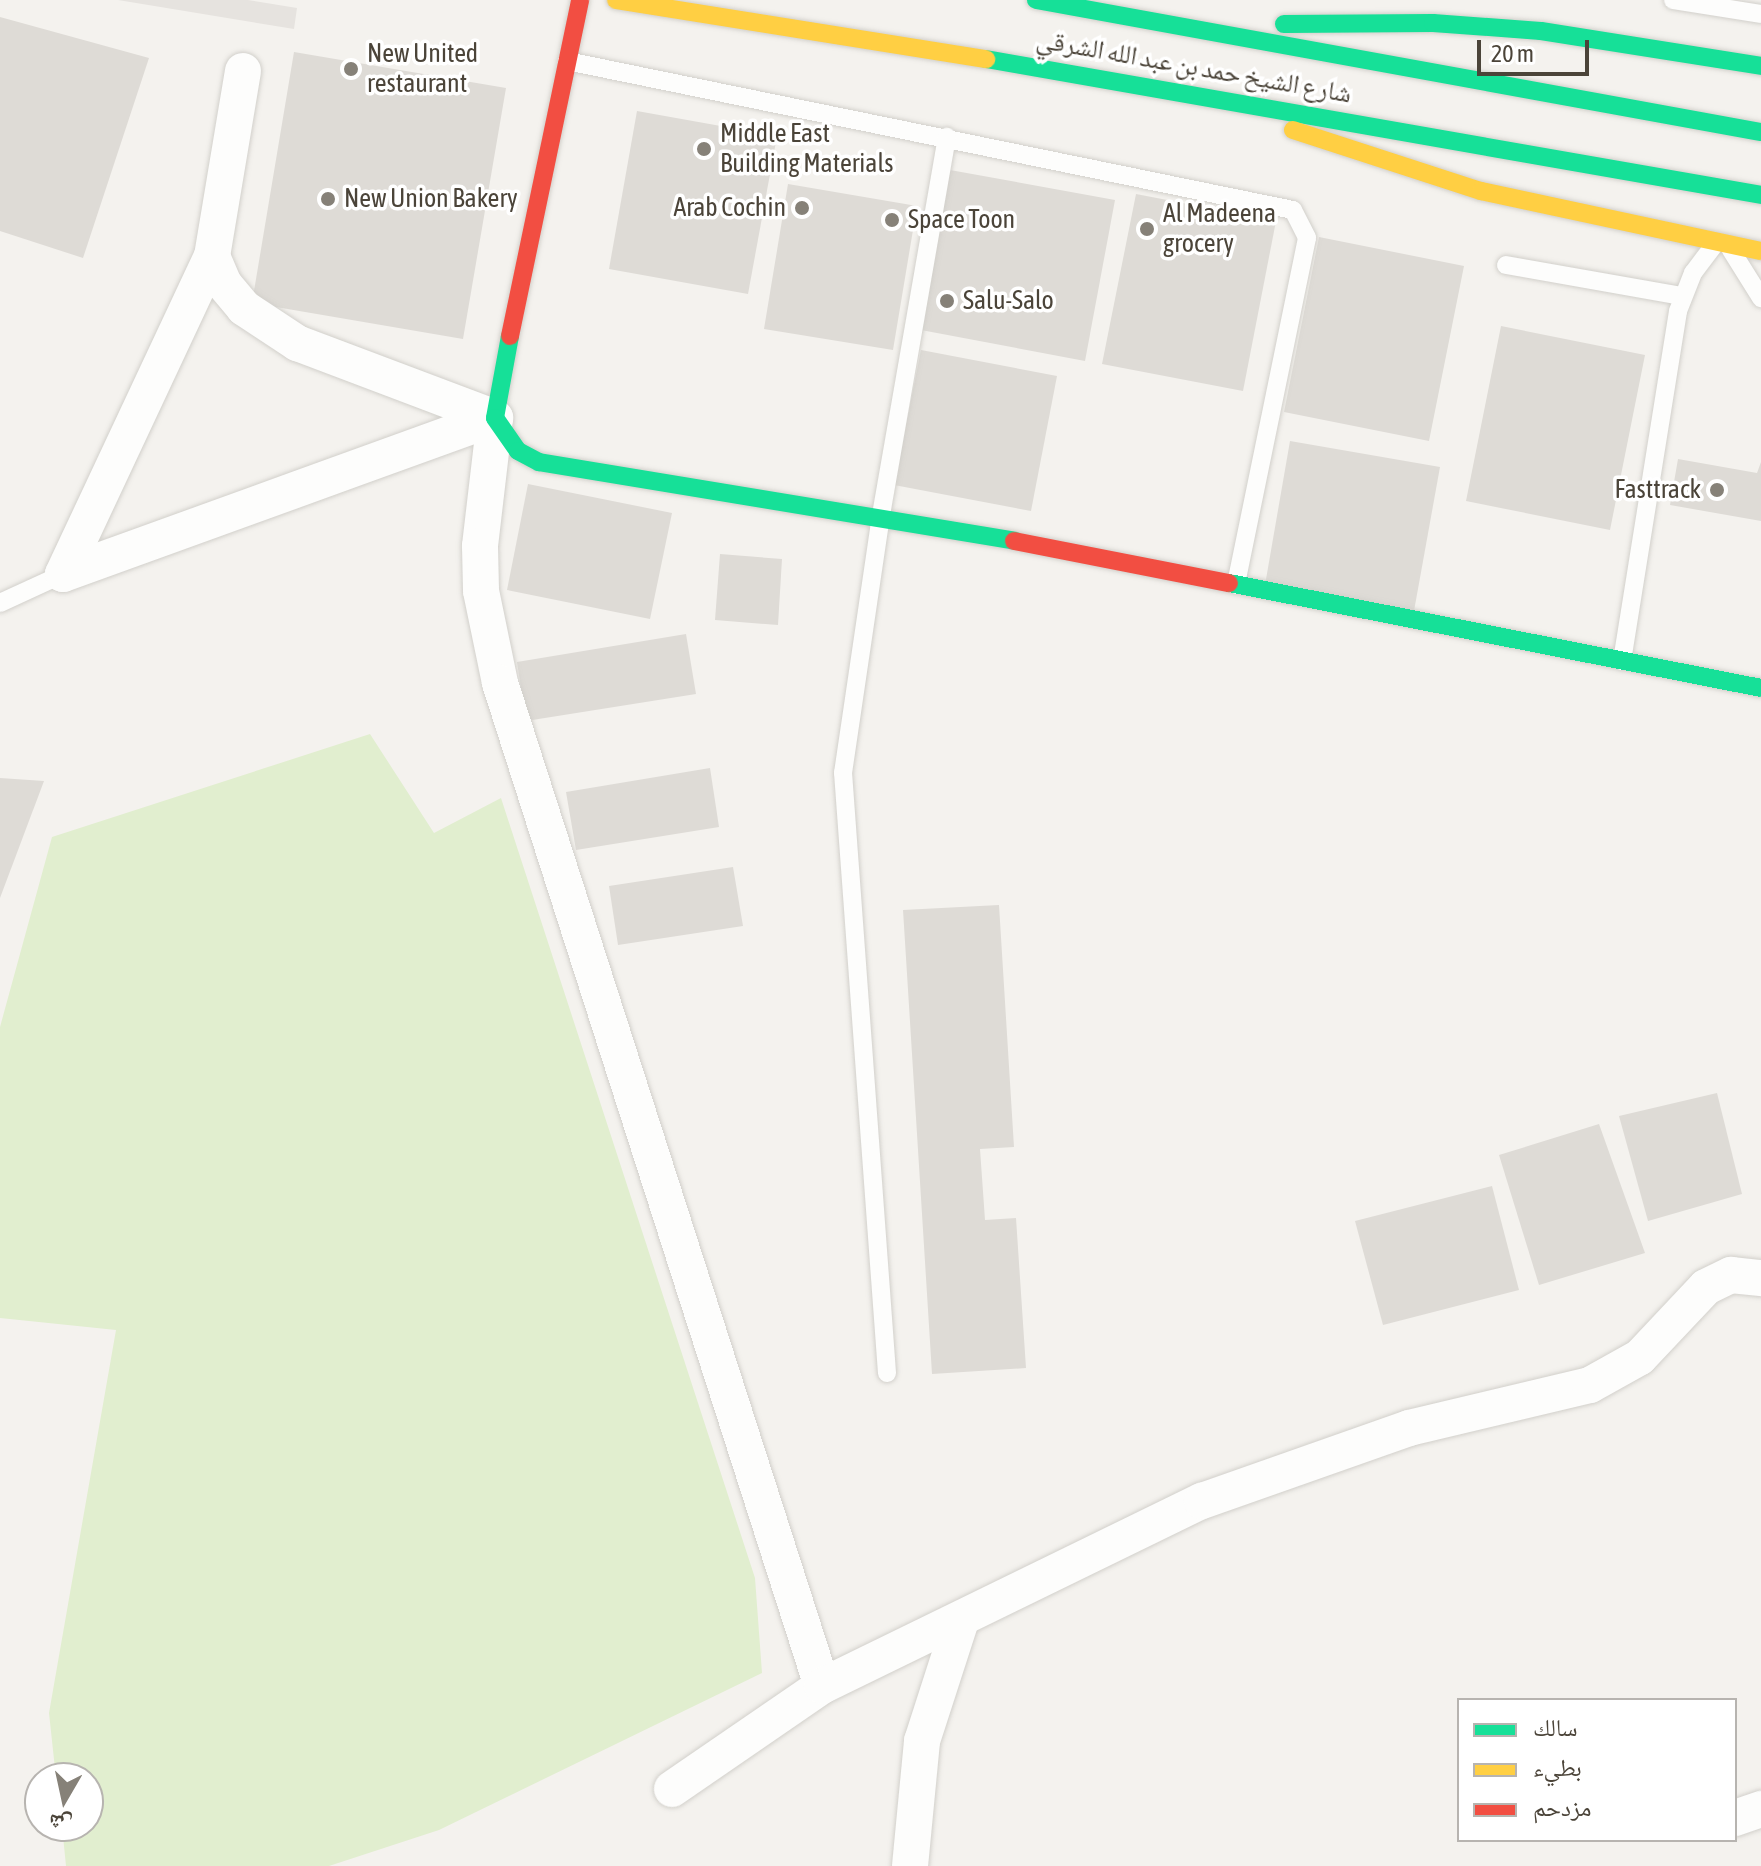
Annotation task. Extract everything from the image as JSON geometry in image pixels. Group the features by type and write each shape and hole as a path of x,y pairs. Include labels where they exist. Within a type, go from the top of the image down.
{"main road":[{"path":"580,0 495,418 518,451 539,462 881,515 1761,688"},
{"name":"شارع الشيخ حمد بن عبد الله الشرقي","path":"616,0 1210,95 1761,195"},
{"name":"شارع الشيخ حمد بن عبد الله الشرقي","path":"1036,0 1182,24 1761,132"},
{"path":"1182,24 1488,26 1761,66"},
{"path":"1210,95 1297,132 1420,175 1761,251"}],"street":[{"path":"63,574 212,256 243,71"},
{"path":"212,256 224,284 268,326 297,343 495,418"},
{"path":"63,574 495,418"},
{"path":"495,418 480,546 481,591 500,683 822,1686"},
{"path":"672,1789 822,1686 1202,1501 1409,1428 1602,1379 1640,1357 1706,1287 1731,1275 1761,1278"},
{"path":"910,1866 922,1741 961,1620"},
{"path":"1737,1817 1761,1809"}],"lane":[{"path":"1673,0 1761,14"},
{"path":"567,61 1282,205 1302,219 1307,238 1236,585"},
{"path":"887,1373 843,773 881,515 947,137"},
{"path":"1622,661 1682,296 1722,243 1761,298"},
{"path":"1506,265 1682,296"},
{"path":"0,603 63,574"}],"green space":[{"path":"370,734 434,833 501,798 755,1578 762,1673 439,1830 329,1866 66,1866 64,1842 104,1842 104,1762 54,1762 49,1713 116,1330 0,1318 0,1027 52,837"}],"shaded area":[{"path":"118,0 248,0 297,8 294,29"}],"building":[{"path":"0,17 149,58 83,258 0,231"},
{"path":"294,52 506,88 463,339 252,303"},
{"path":"637,111 777,136 748,294 609,269"},
{"path":"950,170 1115,200 1085,361 921,330"},
{"path":"788,184 917,206 893,350 764,329"},
{"path":"1136,194 1276,221 1243,391 1102,364"},
{"path":"1319,237 1464,266 1429,441 1284,412"},
{"path":"1501,326 1645,355 1610,530 1466,501"},
{"path":"921,350 1057,376 1031,511 894,485"},
{"path":"1290,441 1440,467 1414,611 1265,585"},
{"name":"Fasttrack","path":"1678,459 1757,473 1761,462 1761,521 1670,505"},
{"path":"528,484 672,513 650,619 507,590"},
{"path":"720,554 782,559 778,625 715,620"},
{"path":"686,634 696,694 526,721 517,662"},
{"path":"710,768 719,827 576,850 566,792"},
{"path":"0,778 44,781 0,898"},
{"path":"733,867 743,926 618,945 609,886"},
{"path":"999,905 1014,1147 980,1149 985,1220 1016,1218 1026,1368 932,1374 903,910"},
{"path":"1717,1093 1742,1194 1648,1221 1619,1116"},
{"path":"1599,1124 1645,1253 1539,1285 1499,1155"},
{"path":"1492,1186 1519,1290 1383,1325 1355,1221"}],"traffic: fast":[{"path":"1036,0 1761,132"},
{"path":"1284,24 1433,23 1541,31 1761,66"},
{"path":"986,59 1761,195"},
{"path":"510,336 495,418 518,451 539,462 1014,541"},
{"path":"1229,583 1761,688"}],"traffic: slow":[{"path":"616,0 986,59"},
{"path":"1293,130 1481,191 1761,251"}],"traffic: jam":[{"path":"510,336 580,0"},
{"path":"1014,541 1229,583"}],"place":[{"name":"New United restaurant","path":"351,69"},
{"name":"Middle East Building Materials","path":"704,149"},
{"name":"New Union Bakery","path":"328,199"},
{"name":"Arab Cochin","path":"802,208"},
{"name":"Space Toon","path":"892,220"},
{"name":"Al Madeena grocery","path":"1147,229"},
{"name":"Salu-Salo","path":"947,301"},
{"name":"Fasttrack","path":"1717,490"}]}
